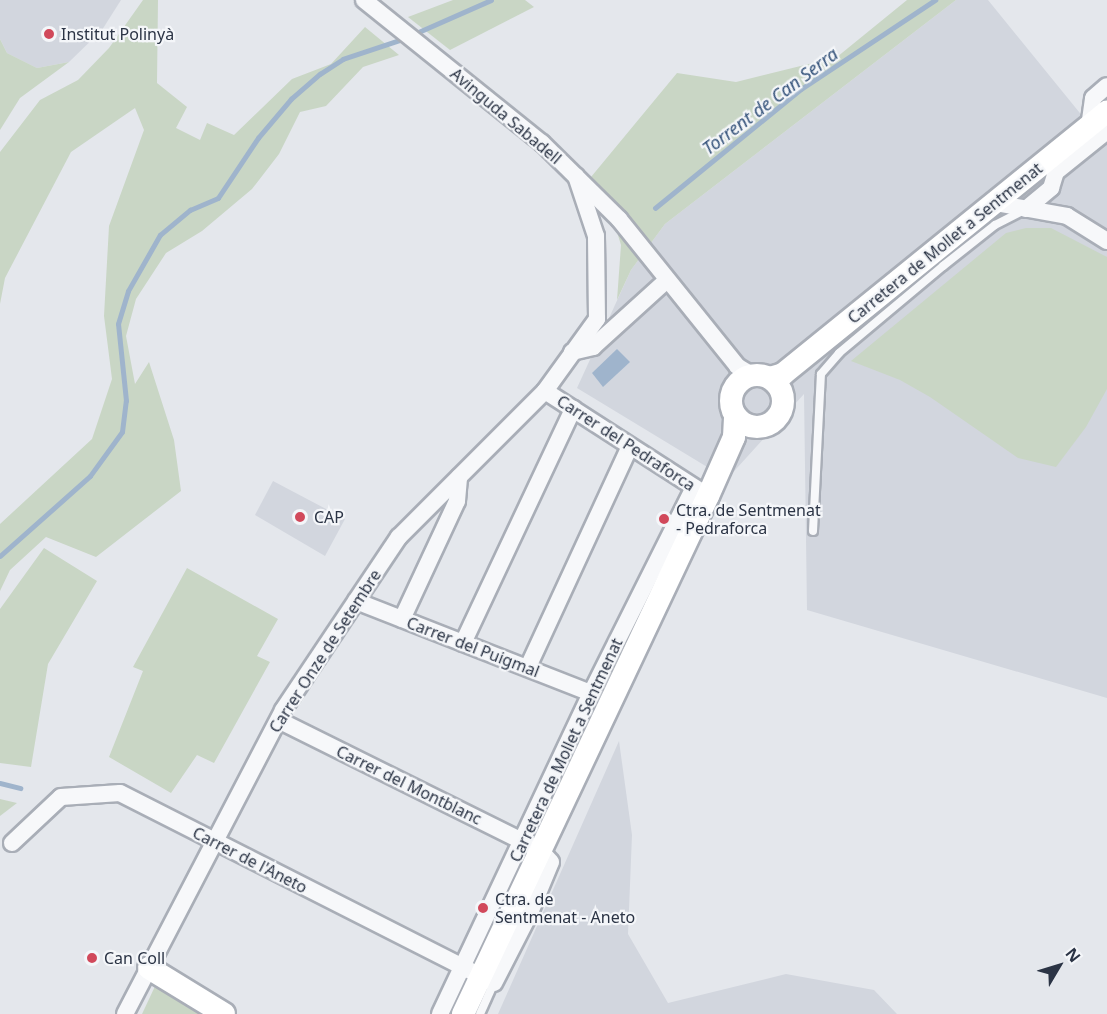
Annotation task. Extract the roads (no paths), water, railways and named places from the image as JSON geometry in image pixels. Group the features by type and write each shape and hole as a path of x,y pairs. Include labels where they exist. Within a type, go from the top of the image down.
{"street":[{"name":"Avinguda Sabadell","path":"364,0 516,120 576,176 596,236 597,319 544,391"},
{"path":"1026,209 1051,188 1056,172 1098,129 1093,98 1107,86"},
{"name":"Carretera de Mollet a Sentmenat","path":"463,1014 591,693 701,491 740,427 732,393 760,377 995,203 1039,167 1098,129 1107,112"},
{"path":"1039,167 1067,216"},
{"path":"576,176 619,219 667,280 784,400 778,417 764,427 740,427"},
{"path":"995,203 1067,216 1107,241"},
{"path":"572,352 592,347 667,280"},
{"name":"Carrer del Pedraforca","path":"544,391 701,491"},
{"name":"Carrer Onze de Setembre","path":"125,1014 278,720 399,537 544,391"},
{"path":"463,643 573,409"},
{"path":"528,667 630,446"},
{"path":"402,619 457,501 459,477"},
{"name":"Carretera de Mollet a Sentmenat","path":"531,845 701,491"},
{"name":"Carrer del Puigmal","path":"356,601 591,693"},
{"name":"Carrer del Montblanc","path":"278,720 531,845"},
{"name":"Carrer de l'Aneto","path":"12,843 61,796 120,793 214,843 479,975"},
{"path":"149,968 224,1014"},
{"name":"Carretera de Mollet a Sentmenat","path":"440,1014 479,975"}],"lane":[{"path":"813,531 821,374 839,353 943,266 995,225 1026,209"},
{"path":"479,975 480,1014"}],"water":[{"path":"617,349 630,362 603,387 592,373"}],"waterway":[{"path":"414,34 491,0"},
{"name":"Torrent de Can Serra","path":"655,208 801,89 935,0"},
{"path":"0,556 90,476 122,432 126,401 118,324 128,291 160,235 190,210 218,198 258,138 291,99 320,74 343,59 406,38"},
{"path":"0,783 20,788"}],"place":[{"name":"Institut Polinyà","path":"49,34"},
{"name":"CAP","path":"300,517"},
{"name":"Ctra. de Sentmenat - Pedraforca","path":"664,519"},
{"name":"Ctra. de Sentmenat - Aneto","path":"483,908"},
{"name":"Can Coll","path":"92,958"}]}
